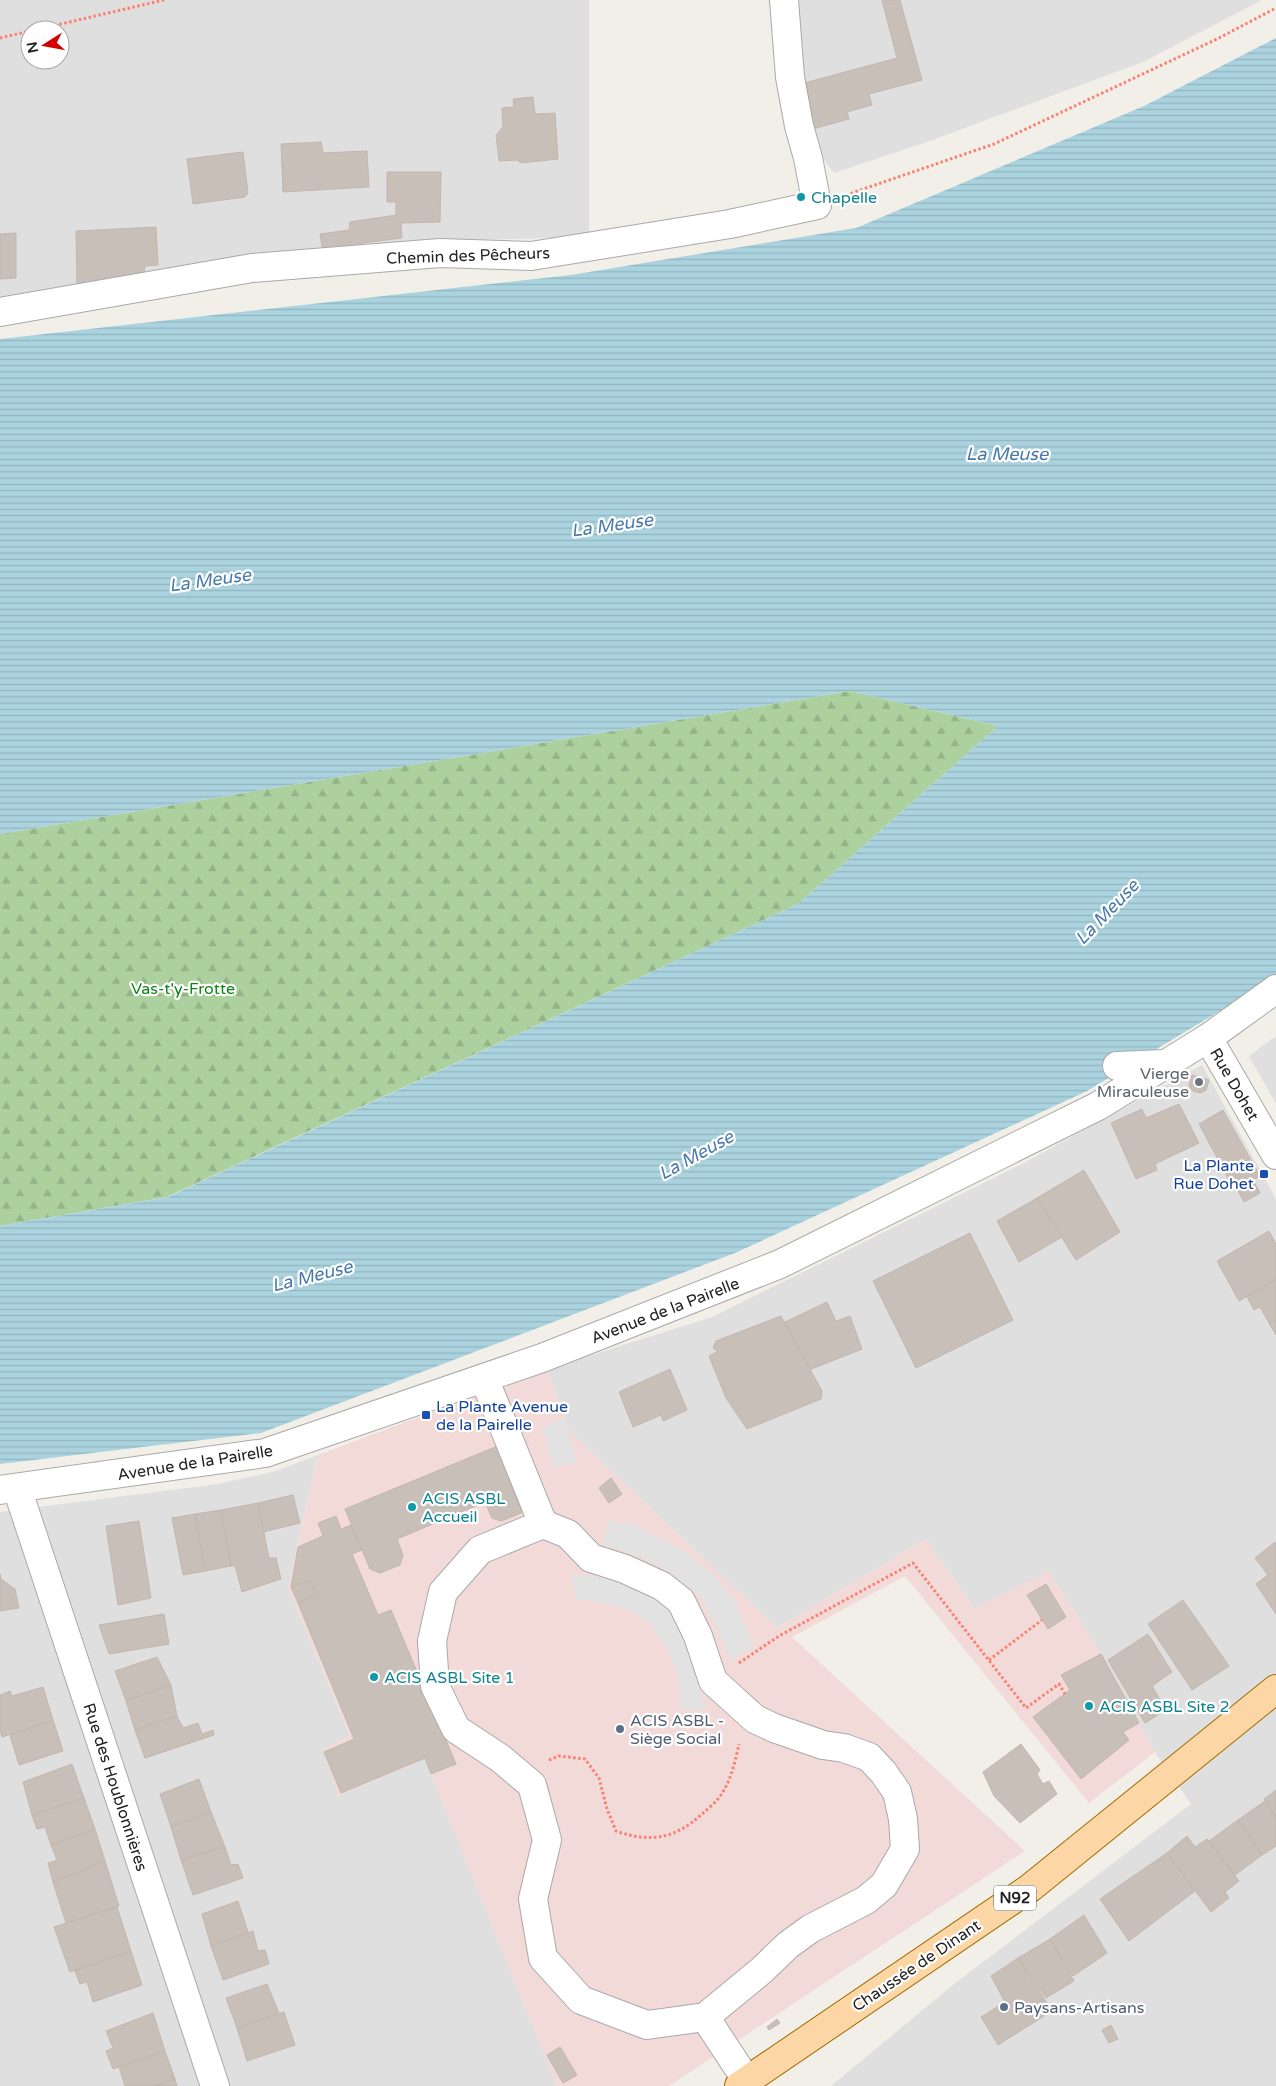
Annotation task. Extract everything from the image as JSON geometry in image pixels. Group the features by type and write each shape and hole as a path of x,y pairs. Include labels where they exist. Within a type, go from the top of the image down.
{"main road":[{"name":"Chaussée de Dinant","path":"743,2083 1030,1888 1276,1689"}],"street":[{"path":"784,0 790,77 799,126 818,205"},
{"name":"Chemin des Pêcheurs","path":"0,312 252,268 440,253 531,256 730,224 818,205"},
{"name":"Avenue de la Pairelle","path":"9,1489 265,1453 542,1358 780,1264 1098,1106 1208,1038 1276,989"},
{"name":"Rue Dohet","path":"1208,1038 1276,1155"},
{"path":"1116,1066 1166,1064"},
{"path":"484,1378 543,1524"},
{"name":"Rue des Houblonnières","path":"9,1489 214,2086"},
{"path":"543,1524 568,1534 591,1558 625,1568 655,1583 681,1601 698,1636 713,1680 755,1719 774,1728 823,1745 844,1748 869,1756 897,1792 903,1819 905,1849 884,1885 866,1900 810,1929 788,1945 762,1970 705,2017 647,2025 581,2000 543,1958 533,1899 547,1840 532,1785 500,1758 456,1729 436,1686 432,1641 443,1592 480,1550 543,1524"},
{"path":"705,2017 743,2083"}],"path":[{"path":"70,22 164,0"},
{"path":"818,205 994,144 1217,39 1276,8"},
{"path":"0,38 20,33"},
{"path":"713,1680 779,1636 913,1562 1026,1708 1059,1684 1065,1694"},
{"path":"989,1660 1042,1620"},
{"path":"523,1778 534,1769 559,1756 585,1759 599,1778 606,1809 616,1830 644,1838 675,1833 693,1822 720,1796 734,1768 744,1709"}],"shaded area":[{"path":"0,0 589,0 589,237 435,241 0,300"},
{"path":"788,0 1262,0 1143,62 927,142 834,173 807,138"},
{"path":"1276,1036 1276,1104 1249,1056"},
{"path":"1202,1065 1276,1199 1276,2086 831,2086 954,1984 1191,1804 1155,1752 1101,1654 1049,1572 974,1609 926,1539 777,1628 568,1430 547,1369 712,1317 1022,1164"},
{"name":"ACIS ASBL - Siège Social","path":"547,1369 568,1430 777,1628 926,1539 974,1609 1049,1571 1101,1654 1155,1752 1089,1803 905,1576 792,1637 1025,1851 669,2086 557,2086 425,1759 338,1796 323,1749 350,1735 288,1587 318,1455"},
{"path":"564,1419 577,1461 554,1468 542,1427"},
{"path":"318,1455 288,1587 350,1736 337,1796 425,1758 557,2086 0,2086 0,1512 218,1484 276,1471"},
{"path":"609,1520 636,1526 688,1553 715,1576 733,1599 753,1648 730,1660 716,1626 701,1598 675,1576 652,1562 625,1551 602,1546"},
{"path":"572,1574 601,1577 628,1585 665,1605 696,1655 704,1711 681,1709 679,1685 673,1662 662,1641 648,1622 630,1611 608,1603 575,1599"}],"green space":[{"name":"Vas-t'y-Frotte","path":"850,691 998,726 798,904 167,1197 0,1226 0,834"}],"water":[{"name":"La Meuse","path":"1276,38 1276,977 1087,1091 735,1253 261,1433 0,1464 0,1226 168,1197 798,904 998,726 850,691 0,834 0,339 571,275 856,228 1144,106"}],"building":[{"path":"882,0 900,0 922,80 869,94 872,105 847,112 849,119 809,130 797,85 897,58"},
{"path":"533,97 535,114 555,113 558,159 521,163 517,160 499,161 496,135 503,127 502,108 514,107 513,99"},
{"path":"321,142 323,153 367,151 369,187 283,192 281,144"},
{"path":"243,152 248,193 245,197 193,204 187,159"},
{"path":"387,172 441,172 440,222 401,223 402,238 355,244 354,250 323,253 320,234 349,230 350,222 396,215 396,202 387,202"},
{"path":"156,227 158,265 145,266 144,273 77,284 76,231"},
{"path":"16,233 16,278 0,279 0,234"},
{"name":"Vierge Miraculeuse","path":"1192,1075 1209,1080 1206,1090 1201,1093 1193,1091 1189,1086"},
{"path":"1179,1104 1199,1143 1155,1164 1157,1170 1136,1179 1111,1123 1142,1109 1146,1118"},
{"path":"1223,1110 1260,1176 1253,1180 1260,1193 1244,1202 1237,1189 1235,1191 1199,1124"},
{"path":"1084,1170 1120,1232 1076,1260 1037,1198"},
{"path":"1037,1198 1062,1237 1019,1262 997,1221"},
{"path":"1269,1231 1276,1244 1276,1279 1239,1301 1217,1261"},
{"path":"970,1233 1013,1320 916,1368 873,1281"},
{"path":"1276,1279 1276,1320 1269,1323 1260,1307 1254,1310 1247,1297"},
{"path":"827,1302 836,1321 850,1316 862,1349 809,1370 785,1322"},
{"path":"781,1316 822,1391 821,1399 747,1429 726,1398 709,1356 718,1351 713,1348 716,1341"},
{"path":"1276,1320 1276,1335 1269,1323"},
{"path":"670,1369 687,1410 663,1421 661,1415 633,1427 619,1392"},
{"name":"ACIS ASBL Accueil","path":"500,1445 525,1505 521,1513 501,1521 492,1518 485,1502 397,1539 403,1555 400,1565 380,1573 370,1569 345,1509"},
{"path":"611,1478 622,1494 609,1503 599,1488"},
{"path":"293,1495 300,1523 263,1532 258,1503"},
{"path":"258,1503 269,1558 276,1558 281,1579 242,1592 235,1566 231,1566 221,1510"},
{"path":"221,1510 231,1566 205,1571 195,1514"},
{"path":"195,1514 205,1571 183,1575 172,1518"},
{"name":"ACIS ASBL Site 1","path":"336,1516 341,1529 351,1525 362,1550 352,1554 378,1615 391,1610 456,1764 431,1774 425,1758 341,1793 324,1752 354,1739 298,1603 316,1595 310,1580 291,1587 298,1547 323,1536 318,1523"},
{"path":"139,1521 151,1598 118,1605 106,1526"},
{"path":"1275,1542 1276,1614 1256,1584 1268,1575 1255,1558"},
{"path":"0,1574 1,1579 15,1589 19,1608 0,1611"},
{"path":"310,1580 316,1595 298,1603 291,1587"},
{"path":"1046,1584 1066,1617 1048,1629 1027,1595"},
{"path":"1183,1600 1229,1666 1192,1690 1148,1624"},
{"path":"164,1614 169,1644 109,1654 99,1625"},
{"path":"1148,1634 1172,1672 1152,1686 1166,1710 1145,1723 1108,1660"},
{"name":"ACIS ASBL Site 2","path":"1101,1654 1139,1723 1123,1732 1129,1740 1081,1779 1033,1717 1070,1690 1061,1675"},
{"path":"157,1657 171,1685 126,1701 115,1671"},
{"path":"171,1685 177,1716 135,1730 126,1701"},
{"path":"43,1687 53,1720 2,1737 0,1731 0,1695 10,1691 12,1696"},
{"path":"177,1716 183,1728 198,1723 202,1734 213,1730 214,1735 145,1758 135,1730"},
{"path":"53,1720 63,1751 19,1765 10,1735"},
{"path":"1021,1744 1040,1770 1037,1774 1043,1784 1049,1781 1057,1794 1020,1823 994,1796 983,1772"},
{"path":"72,1764 84,1798 32,1815 23,1782"},
{"path":"199,1779 211,1812 171,1827 160,1794"},
{"path":"1276,1790 1276,1818 1264,1799"},
{"path":"84,1798 95,1829 51,1845 45,1827 37,1829 32,1815"},
{"path":"1265,1801 1276,1818 1276,1846 1262,1855 1238,1820"},
{"path":"211,1812 225,1847 181,1860 171,1827"},
{"path":"1238,1820 1262,1855 1235,1875 1209,1841"},
{"path":"95,1829 105,1861 53,1882 48,1863 57,1860 51,1845"},
{"path":"1187,1836 1195,1847 1207,1839 1239,1881 1225,1892 1229,1898 1211,1912 1167,1853"},
{"path":"225,1847 231,1865 238,1864 243,1878 193,1895 181,1860"},
{"path":"1167,1853 1195,1891 1129,1941 1100,1899"},
{"path":"105,1861 119,1906 66,1923 53,1882"},
{"path":"238,1901 248,1932 211,1946 202,1914"},
{"path":"117,1907 131,1951 70,1972 54,1927"},
{"path":"1084,1915 1107,1953 1073,1976 1050,1939"},
{"path":"253,1931 258,1951 265,1950 269,1964 223,1980 211,1946"},
{"path":"1050,1939 1074,1981 1046,1998 1018,1958"},
{"path":"131,1951 142,1985 93,2002 87,1982 80,1984 75,1971"},
{"path":"1018,1958 1052,2011 998,2045 981,2017 1005,2002 991,1976"},
{"path":"267,1984 279,2013 237,2028 226,1998"},
{"path":"284,2012 295,2045 247,2061 237,2028"},
{"path":"153,2013 165,2051 113,2069 106,2051 113,2048 106,2031"},
{"path":"777,2019 780,2023 769,2030 767,2027"},
{"path":"1111,2025 1118,2039 1109,2043 1102,2030"},
{"path":"560,2047 577,2075 563,2083 547,2055"},
{"path":"165,2051 175,2079 155,2086 125,2086 119,2067"},
{"path":"175,2079 177,2086 155,2086"}],"place":[{"name":"Chapelle","path":"801,197"},
{"name":"Vierge Miraculeuse","path":"1199,1082"},
{"name":"La Plante Rue Dohet","path":"1264,1174"},
{"name":"La Plante Avenue de la Pairelle","path":"426,1415"},
{"name":"ACIS ASBL Accueil","path":"412,1507"},
{"name":"ACIS ASBL Site 1","path":"374,1677"},
{"name":"ACIS ASBL Site 2","path":"1089,1706"},
{"name":"ACIS ASBL - Siège Social","path":"620,1729"},
{"name":"Paysans-Artisans","path":"1004,2007"}]}
